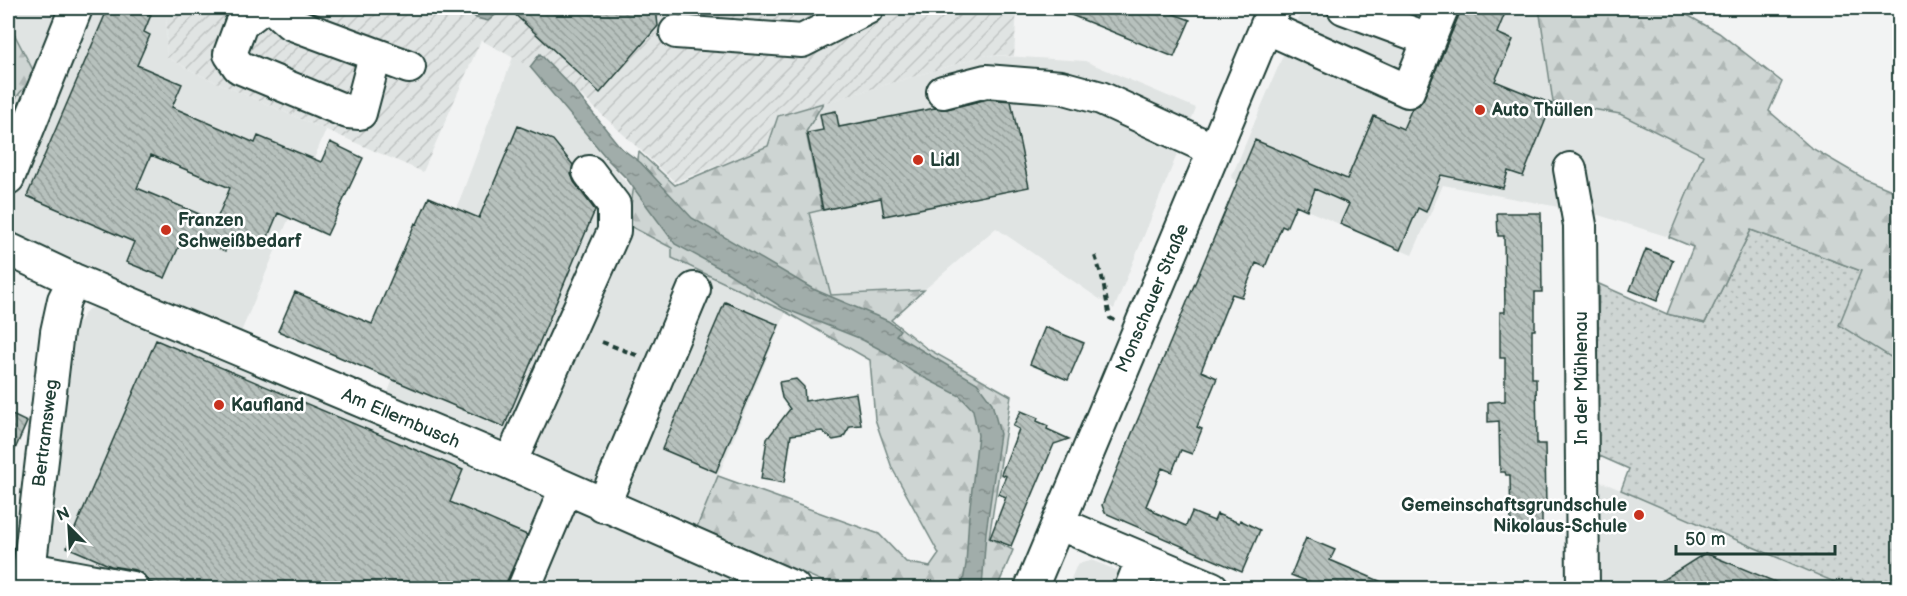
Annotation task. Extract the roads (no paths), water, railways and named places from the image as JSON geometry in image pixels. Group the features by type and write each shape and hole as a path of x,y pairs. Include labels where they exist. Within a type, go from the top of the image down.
{"street":[{"path":"8,178 76,8"},
{"path":"262,8 241,24 230,54 239,67 348,112 360,112 375,56"},
{"path":"273,8 290,22 409,67"},
{"path":"676,32 802,41 867,8"},
{"path":"1320,51 1343,8 1428,39"},
{"path":"1270,17 1320,51 1408,91 1442,8"},
{"name":"Monschauer Straße","path":"1031,588 1270,17"},
{"path":"942,92 986,81 1061,87 1101,98 1214,150"},
{"name":"In der Mühlenau","path":"1570,169 1580,225 1583,588"},
{"path":"510,463 614,231 614,205 589,172"},
{"name":"Am Ellernbusch","path":"8,249 74,280 510,463 794,588"},
{"name":"Bertramsweg","path":"28,578 57,332 64,300 74,280"},
{"path":"541,588 583,497 694,289"},
{"path":"524,588 583,497"},
{"path":"1058,523 1212,588"},
{"path":"1131,588 1143,560"},
{"path":"28,578 132,588"}],"water":[{"path":"466,8 497,8 500,11 488,21 476,18"},
{"path":"540,54 571,86 621,148 641,163 692,218 813,289 888,321 900,330 896,335 977,383 992,403 1000,434 986,532 982,588 962,588 978,435 973,410 960,396 913,372 885,352 859,338 783,308 725,271 675,244 627,179 609,161 530,67"}],"place":[{"name":"Auto Thüllen","path":"1480,110"},
{"name":"Lidl","path":"918,160"},
{"name":"Franzen Schweißbedarf","path":"166,230"},
{"name":"Kaufland","path":"219,405"},
{"name":"Gemeinschaftsgrundschule Nikolaus-Schule","path":"1639,515"}]}
